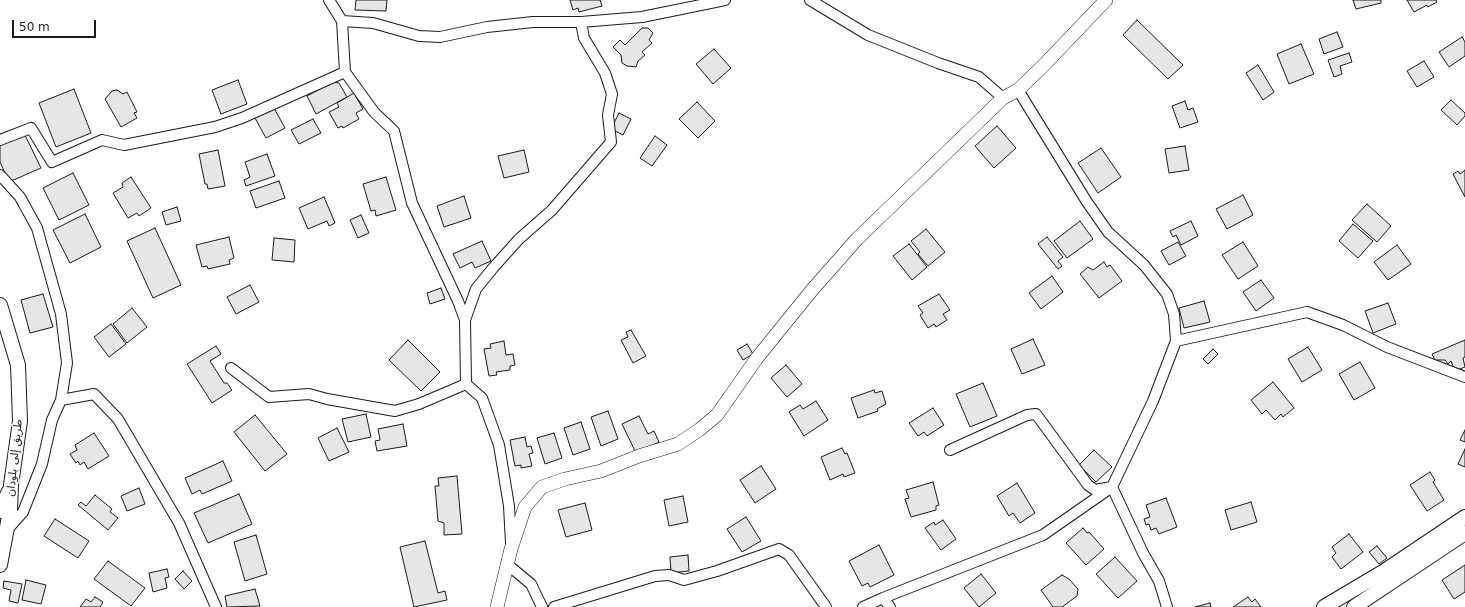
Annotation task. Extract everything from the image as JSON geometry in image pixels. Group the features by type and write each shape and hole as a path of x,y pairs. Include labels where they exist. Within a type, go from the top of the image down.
{"main road":[{"name":"طريق إلى بلودان","path":"0,304 18,365 20,421 11,485 7,530 0,565"},
{"path":"0,511 11,485"},
{"path":"1324,607 1383,572 1465,517"},
{"path":"1354,607 1465,533"}],"street":[{"path":"329,0 342,21 345,72 374,112 394,131 412,203 458,301 465,320 466,384 482,398 499,445 509,506 511,549"},
{"path":"342,21 373,23 418,36 440,37 494,26 533,22 582,22 642,17 725,0"},
{"path":"810,0 868,34 938,63 979,77 1003,98"},
{"path":"497,607 511,549 525,507 542,487 565,479 602,471 639,456 678,444 699,430 717,415 757,358 812,290 857,239 1003,98 1018,90 1106,0"},
{"path":"465,320 476,289 492,268 519,240 552,210 611,142 608,115 612,94 605,73 584,38 582,22"},
{"path":"0,140 31,128 52,162 102,140 124,145 222,124 242,118 345,72"},
{"path":"863,607 882,598 1043,535 1112,487 1153,401 1176,341 1174,314 1167,294 1144,265 1108,232 1086,202 1018,90"},
{"path":"0,175 20,197 37,228 61,314 67,362 61,400 52,420 42,464 23,512 7,530"},
{"path":"1176,341 1307,312 1343,325 1387,347 1465,376"},
{"path":"231,368 269,397 309,394 327,399 395,412 419,404 466,384"},
{"path":"61,400 94,394 118,419 179,523 216,607"},
{"path":"950,450 1027,415 1036,414 1088,485 1095,490 1112,487"},
{"path":"1112,487 1143,553 1159,581 1167,607"},
{"path":"554,607 655,576 668,575 684,580 779,550 788,555 826,607"},
{"path":"508,565 531,584 542,607"},
{"path":"882,598 890,607"}],"building":[{"path":"356,0 387,0 386,11 355,10"},
{"path":"570,0 600,0 602,6 579,12 578,8 573,10"},
{"path":"1353,0 1381,0 1381,3 1356,9"},
{"path":"1407,0 1436,0 1437,2 1428,7 1427,5 1414,12"},
{"path":"1137,20 1183,65 1168,79 1123,35"},
{"path":"642,28 648,28 653,33 649,40 652,43 642,52 645,55 638,61 636,67 627,66 622,63 621,55 613,47 620,40 625,45"},
{"path":"1337,32 1343,47 1324,54 1319,39"},
{"path":"1462,37 1465,42 1465,56 1449,67 1439,52"},
{"path":"1301,44 1314,74 1289,84 1277,54"},
{"path":"714,49 731,68 713,84 696,64"},
{"path":"1349,53 1352,62 1340,66 1342,74 1334,77 1328,60"},
{"path":"1424,61 1434,77 1417,87 1407,71"},
{"path":"1258,65 1274,92 1263,100 1246,73"},
{"path":"238,80 247,104 221,114 212,90"},
{"path":"333,82 339,83 347,97 316,114 307,96"},
{"path":"74,89 91,133 56,147 39,103"},
{"path":"117,90 123,94 127,92 137,112 134,113 137,118 121,127 105,99 112,91"},
{"path":"354,93 363,109 356,113 359,119 343,128 342,126 338,128 329,112 339,107 337,103"},
{"path":"1451,100 1465,113 1465,116 1457,125 1441,110"},
{"path":"1185,101 1188,110 1193,108 1198,122 1180,128 1172,106"},
{"path":"697,102 715,121 698,138 679,119"},
{"path":"274,108 285,128 266,138 255,118"},
{"path":"619,113 631,119 623,135 611,129"},
{"path":"313,119 321,133 299,144 291,130"},
{"path":"997,126 1016,148 994,168 975,146"},
{"path":"24,133 41,168 9,182 0,162 0,144"},
{"path":"655,136 667,145 652,166 640,158"},
{"path":"1185,146 1189,170 1169,173 1165,149"},
{"path":"1101,148 1121,177 1098,193 1078,163"},
{"path":"218,150 225,186 208,189 207,184 205,184 199,154"},
{"path":"524,150 529,172 504,178 498,156"},
{"path":"267,154 275,176 246,186 244,180 250,177 245,162"},
{"path":"1465,170 1465,197 1453,174 1458,171 1460,174"},
{"path":"73,173 89,205 59,220 43,188"},
{"path":"131,177 151,208 139,216 137,213 128,218 113,193 123,187 122,183"},
{"path":"386,177 396,210 376,216 375,210 371,211 363,184"},
{"path":"279,181 285,198 256,208 250,191"},
{"path":"1243,195 1253,215 1227,229 1216,209"},
{"path":"464,196 471,218 444,227 437,206"},
{"path":"324,197 335,223 329,226 327,221 308,229 299,208"},
{"path":"1367,204 1391,226 1377,242 1352,220"},
{"path":"177,207 181,221 166,225 162,212"},
{"path":"85,214 101,247 70,263 53,230"},
{"path":"361,215 369,233 358,238 350,220"},
{"path":"1080,221 1093,239 1067,258 1054,241"},
{"path":"1191,221 1198,236 1181,245 1176,235 1173,237 1170,231"},
{"path":"1353,224 1373,241 1358,258 1339,241"},
{"path":"155,228 181,285 153,298 127,241"},
{"path":"926,229 945,252 928,266 918,254 920,252 911,241"},
{"path":"229,237 234,258 229,260 230,264 208,269 207,266 202,267 196,245"},
{"path":"1047,237 1063,257 1058,261 1062,266 1058,269 1038,244"},
{"path":"274,238 295,240 294,262 272,260"},
{"path":"482,241 491,261 475,268 472,262 460,268 453,254"},
{"path":"1178,242 1186,256 1169,265 1161,251"},
{"path":"1243,242 1258,266 1238,279 1222,255"},
{"path":"909,244 927,267 912,280 893,256"},
{"path":"1397,245 1411,264 1388,280 1374,262"},
{"path":"1104,262 1107,267 1110,265 1122,281 1099,298 1080,274 1088,267 1093,270"},
{"path":"1052,276 1063,292 1041,309 1029,293"},
{"path":"1261,280 1274,298 1256,311 1243,292"},
{"path":"250,285 259,302 236,314 227,297"},
{"path":"441,288 445,299 430,304 427,293"},
{"path":"43,294 53,327 30,333 21,300"},
{"path":"939,294 950,310 943,314 947,320 936,327 934,324 928,328 920,315 923,313 918,306"},
{"path":"1204,301 1210,322 1184,328 1179,308"},
{"path":"1388,303 1396,324 1373,333 1365,311"},
{"path":"132,308 147,327 127,343 113,324"},
{"path":"111,324 126,344 109,357 94,337"},
{"path":"631,330 646,356 633,363 621,340 628,337 626,332"},
{"path":"1033,339 1045,365 1022,374 1011,349"},
{"path":"408,340 440,372 421,391 389,360"},
{"path":"1465,340 1465,357 1463,358 1465,367 1455,371 1451,361 1448,364 1445,360 1435,360 1432,354"},
{"path":"504,341 506,355 513,354 515,365 510,366 510,370 496,372 497,375 489,376 484,349 491,348 490,344"},
{"path":"747,344 753,354 743,360 737,350"},
{"path":"216,346 221,354 210,361 224,383 227,383 232,390 212,403 187,364"},
{"path":"1308,347 1322,370 1302,382 1288,359"},
{"path":"1213,349 1218,354 1208,364 1203,359"},
{"path":"1360,362 1375,388 1354,400 1339,374"},
{"path":"786,365 802,384 787,397 771,378"},
{"path":"1273,382 1294,408 1283,417 1281,414 1275,420 1266,410 1262,414 1251,400"},
{"path":"983,383 997,416 970,427 956,394"},
{"path":"874,390 875,393 882,391 886,404 877,409 878,411 858,418 851,398"},
{"path":"816,401 828,420 804,436 789,412 800,405 803,409"},
{"path":"933,408 944,425 927,436 924,432 918,436 909,423"},
{"path":"608,411 618,439 601,446 591,417"},
{"path":"366,414 371,437 348,442 342,419"},
{"path":"255,415 287,454 265,471 234,432"},
{"path":"639,416 648,434 654,431 659,442 636,453 622,424"},
{"path":"581,422 590,449 573,455 564,428"},
{"path":"403,424 407,446 377,451 375,441 380,440 378,429"},
{"path":"337,428 349,452 329,461 318,438"},
{"path":"1465,430 1465,442 1460,440"},
{"path":"94,433 109,456 88,469 84,462 80,465 78,461 76,463 70,454 77,450 75,445"},
{"path":"554,433 562,458 545,464 537,438"},
{"path":"525,437 527,447 531,446 533,453 529,454 532,466 521,468 521,465 515,466 510,440"},
{"path":"842,448 845,454 847,453 855,473 844,477 843,474 830,480 821,457"},
{"path":"1465,449 1465,467 1458,464"},
{"path":"1094,450 1112,467 1096,482 1079,465"},
{"path":"223,461 232,481 202,494 200,490 192,494 185,478"},
{"path":"761,466 776,489 755,503 740,480"},
{"path":"1430,472 1435,480 1433,482 1444,500 1427,511 1410,485"},
{"path":"457,476 462,534 444,535 444,523 438,521 435,486 439,486 438,478"},
{"path":"933,482 939,505 936,506 936,510 911,517 905,499 909,498 906,490"},
{"path":"1017,483 1035,513 1020,523 1013,513 1009,516 997,496"},
{"path":"139,488 145,504 127,511 121,496"},
{"path":"239,494 252,524 208,543 194,513"},
{"path":"95,495 112,509 110,512 118,518 108,530 78,505 81,502 86,506"},
{"path":"683,496 688,522 669,526 664,500"},
{"path":"1166,498 1177,527 1159,534 1156,528 1151,530 1149,524 1146,525 1144,519 1150,517 1146,505"},
{"path":"1251,502 1257,522 1231,530 1225,510"},
{"path":"585,503 592,530 566,537 558,510"},
{"path":"746,517 761,541 742,552 727,529"},
{"path":"55,519 89,541 78,558 44,536"},
{"path":"943,520 956,539 941,550 925,528 934,522 935,525"},
{"path":"1083,528 1087,533 1089,532 1104,549 1086,565 1066,543"},
{"path":"1349,534 1363,552 1341,569 1332,557 1336,553 1332,547"},
{"path":"256,535 267,574 245,581 234,542"},
{"path":"425,541 438,593 445,591 447,600 414,607 400,547"},
{"path":"879,545 894,575 870,587 868,583 862,586 849,561"},
{"path":"1377,546 1387,558 1379,564 1369,552"},
{"path":"688,555 689,571 671,573 670,557"},
{"path":"1115,557 1137,581 1118,598 1096,574"},
{"path":"108,561 145,588 131,606 94,579"},
{"path":"1465,565 1465,592 1454,599 1442,580"},
{"path":"167,569 169,577 165,578 167,588 153,592 149,573"},
{"path":"183,571 192,581 184,589 175,579"},
{"path":"981,574 996,593 979,607 964,588"},
{"path":"1062,575 1069,579 1078,589 1077,596 1062,607 1053,607 1041,590"},
{"path":"26,580 46,585 41,604 22,600"},
{"path":"4,581 22,584 18,603 9,601 11,590 3,588"},
{"path":"255,589 260,606 227,607 225,596"},
{"path":"95,597 103,602 100,607 80,607 86,599 91,602"},
{"path":"1248,597 1252,602 1255,599 1261,607 1233,607"},
{"path":"1210,603 1211,607 1195,607"}]}
